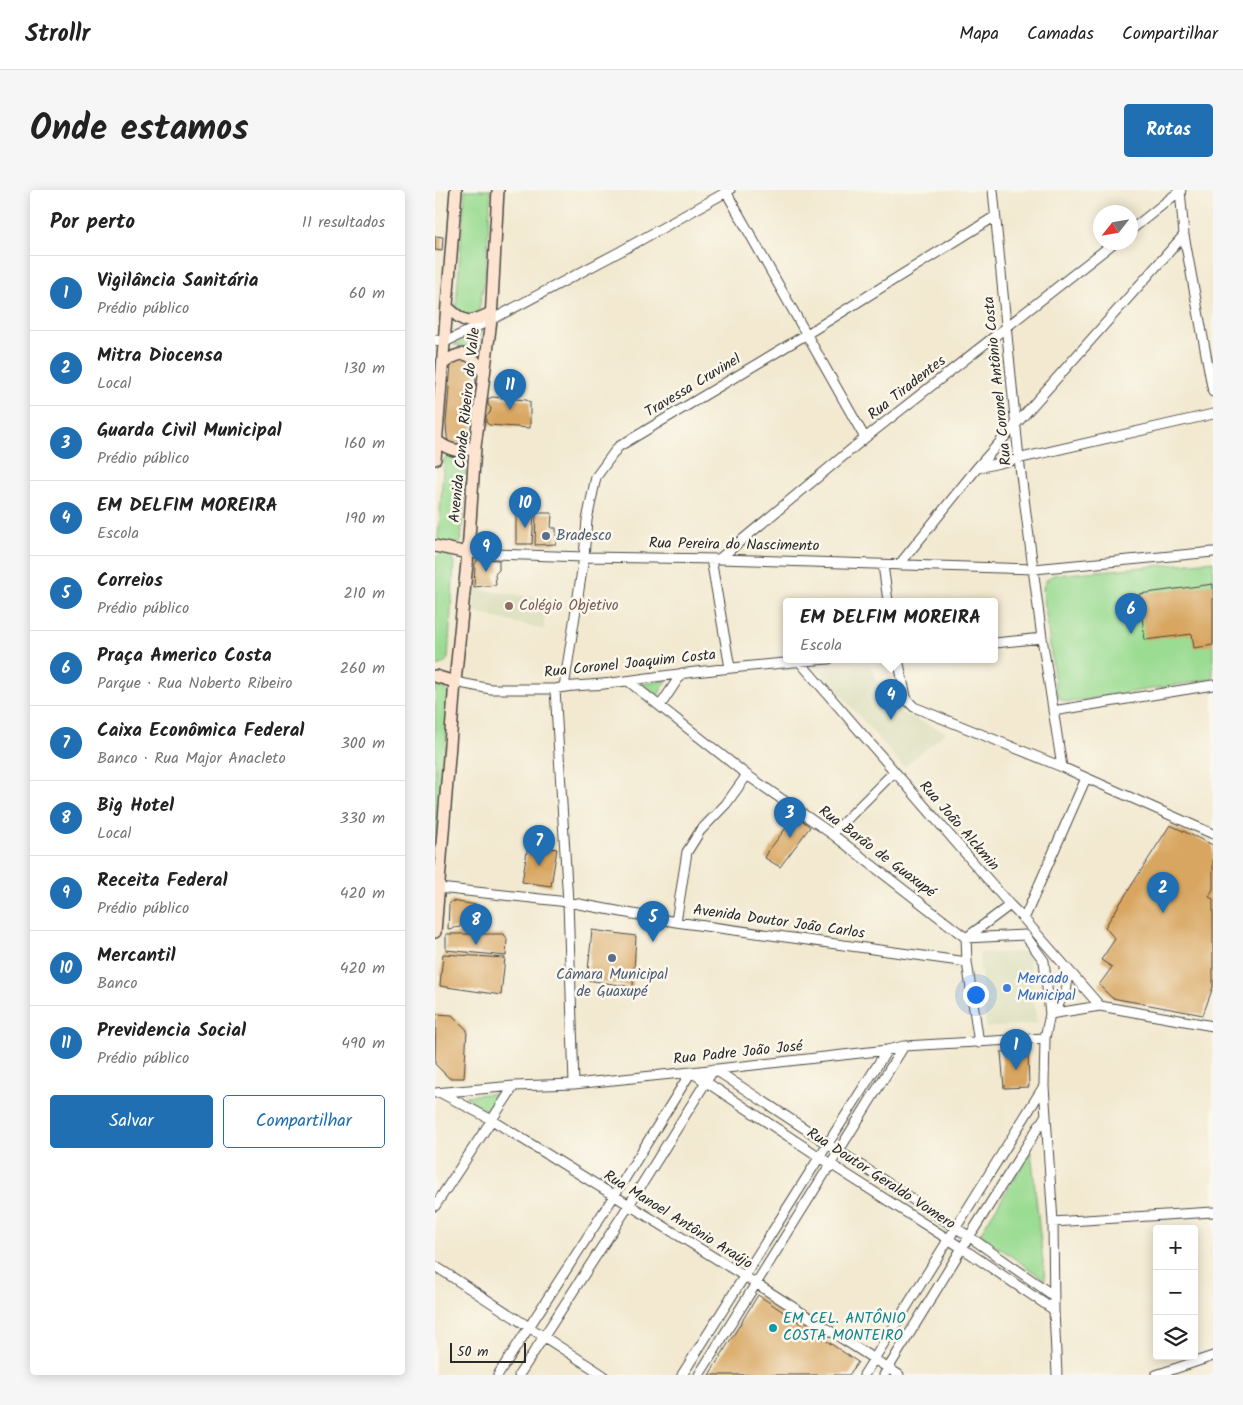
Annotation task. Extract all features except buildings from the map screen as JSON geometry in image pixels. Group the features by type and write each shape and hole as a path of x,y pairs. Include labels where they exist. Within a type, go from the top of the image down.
{"main road":[{"name":"Avenida Conde Ribeiro do Valle","path":"435,459 444,363 440,341 447,308 457,190"},
{"name":"Avenida Conde Ribeiro do Valle","path":"435,932 437,874 468,553 475,447 491,316 498,190"},
{"path":"447,308 460,319 466,321 491,316"},
{"path":"444,363 451,357 466,354 472,356 484,373"},
{"path":"437,440 445,447 453,450 465,450 475,447"},
{"name":"Rua Pereira do Nascimento","path":"435,546 468,553"},
{"name":"Rua Coronel Joaquim Costa","path":"435,676 455,682"}],"street":[{"name":"Rua Coronel Antônio Costa","path":"993,190 1019,458 1042,638 1062,767"},
{"path":"1138,224 1180,190"},
{"path":"1180,190 1185,235 1213,392"},
{"path":"440,341 621,251 727,191 865,438"},
{"name":"Travessa Cruvinel","path":"574,1084 560,688 584,557 587,520 596,477 618,447 807,334 995,217"},
{"path":"899,565 1016,423 1185,235"},
{"name":"Rua Tiradentes","path":"715,559 865,438 1105,250"},
{"path":"977,468 1213,414"},
{"name":"Rua Pereira do Nascimento","path":"468,553 1034,569 1213,552"},
{"path":"715,559 730,668"},
{"path":"883,565 888,598"},
{"path":"998,643 1042,638"},
{"name":"Rua Coronel Joaquim Costa","path":"455,682 491,689 560,688 783,663"},
{"name":"Rua João Alckmin","path":"801,663 1100,1006"},
{"path":"899,663 906,697 914,707 1062,767 1213,834"},
{"path":"660,706 682,673"},
{"name":"Rua Barão de Guaxupé","path":"628,681 747,775 832,834 966,938"},
{"path":"1053,712 1213,685"},
{"path":"832,834 894,772"},
{"path":"676,922 687,852 700,831 726,804 747,775"},
{"path":"1024,919 1086,778"},
{"name":"Avenida Doutor João Carlos","path":"437,887 568,902 676,922 967,962"},
{"path":"966,938 1010,905"},
{"path":"966,938 1025,935 1044,962 1050,1014 1045,1038 1044,1086 1053,1222 1057,1375"},
{"path":"966,938 967,962 979,1043"},
{"path":"1050,1014 1067,990 1068,979 1062,962"},
{"path":"1050,1014 1100,1006 1213,1026"},
{"name":"Rua Padre João José","path":"438,1093 514,1086 574,1084 887,1050 905,1046 1045,1038"},
{"path":"699,1375 905,1046"},
{"path":"682,1375 887,1050"},
{"path":"519,1375 629,1205 713,1069"},
{"name":"Rua Doutor Geraldo Vomero","path":"713,1069 969,1237 1054,1296"},
{"path":"498,1375 614,1196 691,1072"},
{"name":"Rua Doutor Geraldo Vomero","path":"691,1072 1054,1310"},
{"path":"435,1206 514,1086"},
{"path":"864,1375 1044,1086"},
{"name":"Rua Manoel Antônio Araújo","path":"438,1093 492,1120 757,1284 874,1360 886,1372 899,1375"},
{"path":"886,1372 1046,1115"},
{"path":"1053,1222 1213,1212"},
{"path":"435,1266 603,1375"},
{"path":"1156,1375 1213,1356"}],"shaded area":[{"name":"Colégio Objetivo","path":"475,589 545,599 544,630 473,612"},
{"path":"870,666 890,708 946,732 904,767 819,670"},
{"name":"Mercado Municipal","path":"1028,952 1037,1023 986,1028 979,953"}],"green space":[{"path":"465,190 491,190 485,276 479,310 472,315 465,316 456,307"},
{"path":"481,331 479,349 454,345"},
{"path":"451,453 462,454 467,459 461,542 455,546 442,544 438,539 444,459"},
{"path":"443,553 451,557 454,563 448,658 443,664 435,665 435,558"},
{"path":"1213,561 1213,679 1071,702 1063,701 1060,698 1056,691 1043,590 1048,579 1054,575"},
{"path":"667,680 657,697 641,684"},
{"path":"435,687 444,689 450,697 435,868"},
{"path":"506,1092 489,1113 465,1096"},
{"path":"1031,1152 1045,1280 980,1234"}],"place":[{"name":"Previdencia Social","path":"510,410"},
{"name":"Mercantil","path":"525,528"},
{"name":"Bradesco","path":"546,536"},
{"name":"Receita Federal","path":"486,572"},
{"name":"Colégio Objetivo","path":"509,606"},
{"name":"Praça Americo Costa","path":"1131,634"},
{"name":"EM DELFIM MOREIRA","path":"891,720"},
{"name":"Guarda Civil Municipal","path":"790,838"},
{"name":"Caixa Econômica Federal","path":"539,866"},
{"name":"Mitra Diocensa","path":"1163,913"},
{"name":"Correios","path":"653,942"},
{"name":"Big Hotel","path":"476,945"},
{"name":"Câmara Municipal de Guaxupé","path":"612,958"},
{"name":"Mercado Municipal","path":"1007,988"},
{"name":"Vigilância Sanitária","path":"1016,1070"},
{"name":"EM CEL. ANTÔNIO COSTA MONTEIRO","path":"773,1328"}]}
